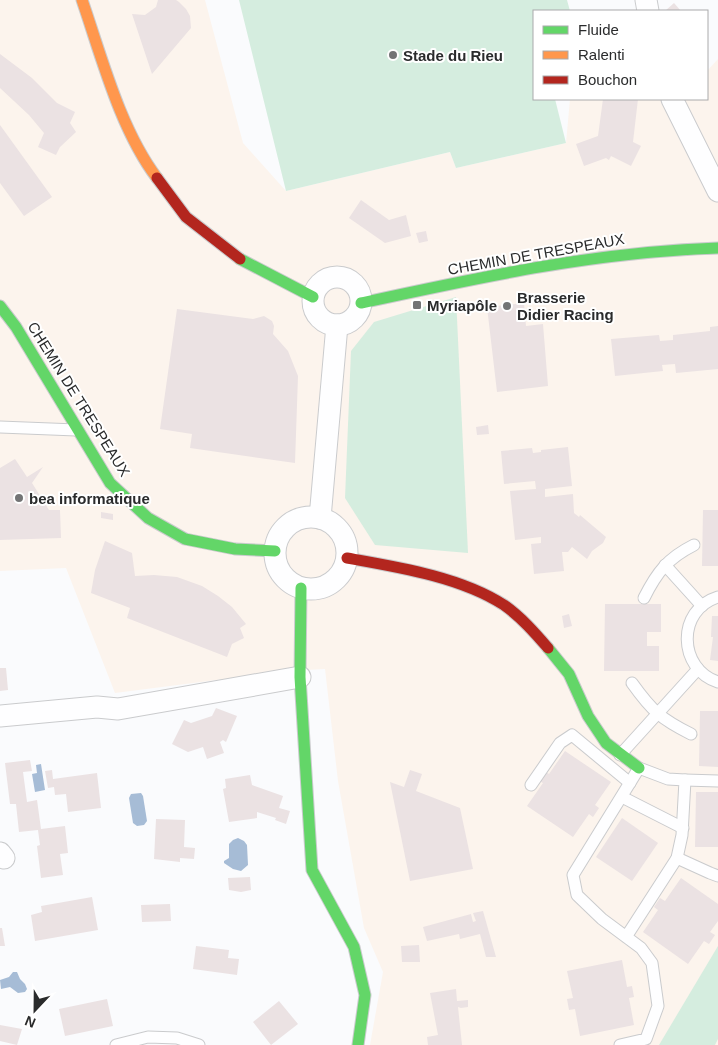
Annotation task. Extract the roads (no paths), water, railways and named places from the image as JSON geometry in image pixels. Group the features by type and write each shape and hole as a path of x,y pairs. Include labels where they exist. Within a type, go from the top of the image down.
{"street":[{"path":"82,0 123,116 145,162 186,217 243,262 313,296"},
{"path":"672,100 718,191"},
{"name":"CHEMIN DE TRESPEAUX","path":"360,303 489,275 621,254 677,249 718,248"},
{"path":"336,277 351,282 356,288 360,303 359,310 350,321 344,324 330,324 318,316 314,310 313,296 321,283 336,277"},
{"name":"CHEMIN DE TRESPEAUX","path":"0,306 16,327 110,483 148,518 185,539 234,549 275,551"},
{"path":"320,518 337,325"},
{"path":"308,517 320,518 330,522 344,538 347,558 344,570 336,580 326,587 314,590 301,588 290,583 276,563 275,551 278,539 285,528 295,520 308,517"},
{"path":"347,558 399,567 473,588 504,606 528,626 569,674 588,716 606,743 639,768"},
{"path":"301,588 300,677 312,870 354,947 365,995 358,1045"},
{"path":"0,716 97,706 118,709 300,677"}],"lane":[{"path":"0,427 78,430"},
{"path":"644,598 653,580 665,565 677,554 694,545"},
{"path":"665,565 702,606"},
{"path":"718,597 702,606 691,619 686,640 692,660 698,669 706,676 718,682"},
{"path":"620,755 698,669"},
{"path":"632,683 657,714 691,734"},
{"path":"531,785 560,743 572,735 630,783"},
{"path":"620,1045 646,1039 658,1006 652,963 641,948 602,919 576,896 573,876 639,768 668,779 718,781"},
{"path":"626,937 677,858 683,828 685,780"},
{"path":"622,797 683,828"},
{"path":"677,858 718,876"},
{"path":"116,1045 148,1037 177,1038 199,1045"}],"water":[{"path":"41,764 45,790 35,792 32,774 37,773 36,765"},
{"path":"141,793 147,821 144,825 137,826 133,823 129,798 131,794"},
{"path":"238,838 247,845 248,865 241,871 233,869 224,863 229,858 229,844"},
{"path":"13,972 17,972 25,984 27,989 25,992 18,993 10,987 1,989 0,980 9,977"}],"place":[{"name":"Stade du Rieu","path":"393,55"},
{"name":"Myriapôle","path":"417,305"},
{"name":"Brasserie Didier Racing","path":"507,306"},
{"name":"bea informatique","path":"19,498"}]}
